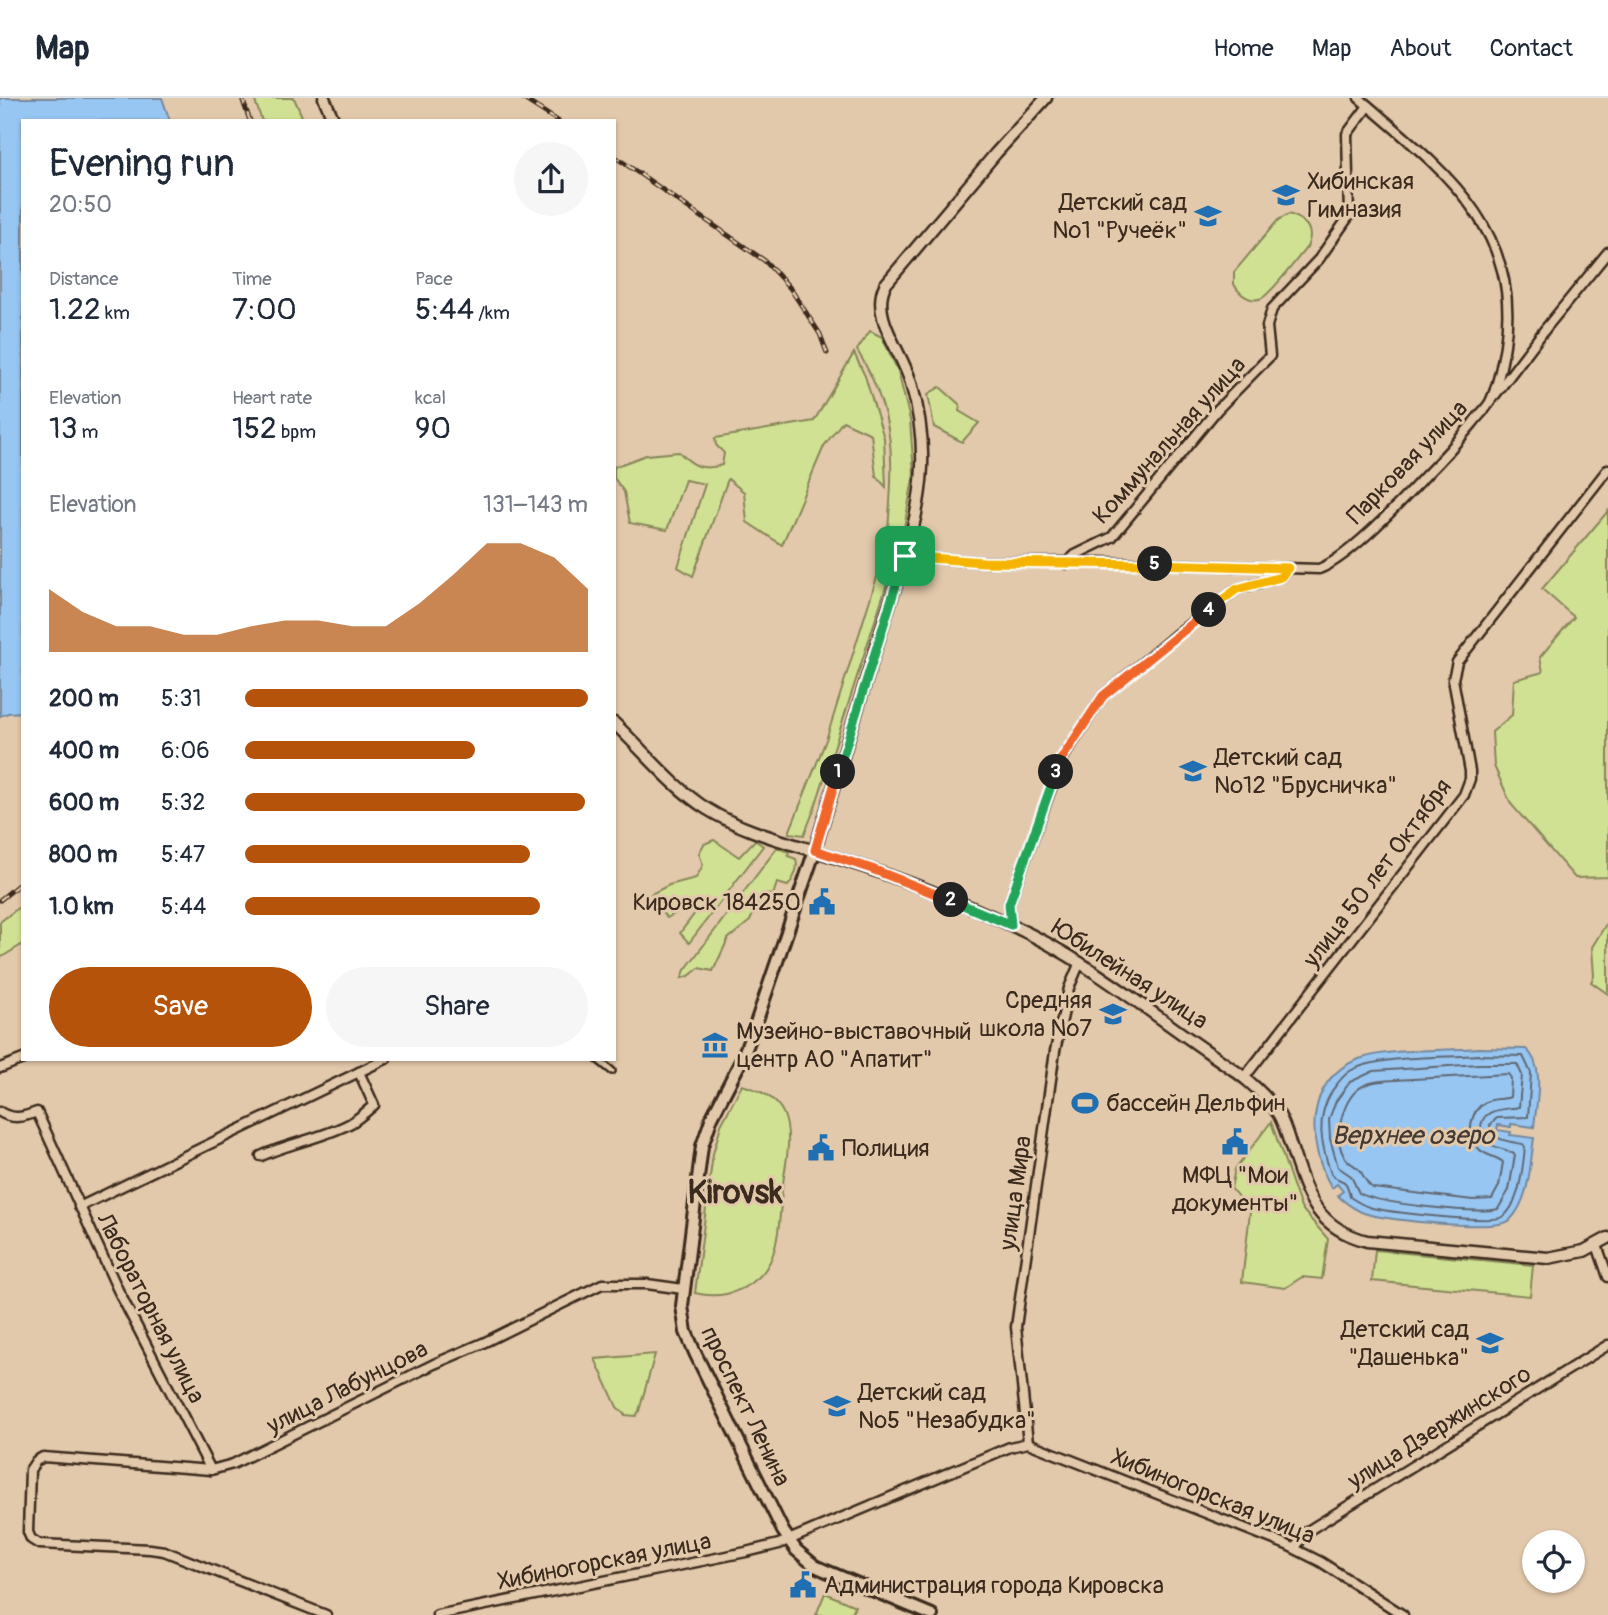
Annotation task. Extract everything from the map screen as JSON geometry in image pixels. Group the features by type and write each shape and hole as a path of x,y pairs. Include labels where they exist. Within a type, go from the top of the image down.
{"main road":[{"name":"проспект Ленина","path":"815,850 756,1023 742,1059 712,1117 702,1146 683,1293 683,1320 695,1355 788,1540 815,1566 932,1615"}],"street":[{"path":"324,98 333,119"},
{"path":"815,850 905,556 920,494 922,454 917,402 904,362 880,313 880,295 894,274 989,161 1046,98"},
{"name":"Парковая улица","path":"905,556 983,562 1100,562 1319,569 1341,556 1421,481 1457,443 1489,403 1502,365 1507,327 1504,282 1495,248 1478,214 1458,187 1359,98"},
{"name":"Коммунальная улица","path":"1066,564 1075,555 1112,537 1209,419 1270,356 1267,326 1272,309 1319,259 1349,216 1347,134 1368,106"},
{"path":"1489,403 1531,346 1608,252"},
{"name":"улица 50 лет Октября","path":"1244,1078 1464,795 1471,771 1453,679 1457,662 1608,469"},
{"path":"1011,925 1009,904 1060,761 1103,696 1178,633 1237,589 1281,577 1288,568"},
{"name":"Юбилейная улица","path":"616,725 707,809 740,826 872,869 1011,925 1080,962 1244,1078 1269,1102 1282,1121 1313,1207 1332,1226 1357,1239 1527,1257 1554,1257 1584,1251 1608,1238"},
{"name":"улица Мира","path":"1028,1443 1016,1327 1055,1051 1069,988 1080,962"},
{"path":"0,1068 21,1060"},
{"name":"Лабораторная улица","path":"79,1206 382,1061"},
{"path":"600,1061 612,1071"},
{"path":"261,1156 353,1122 374,1105 359,1072"},
{"name":"Лабораторная улица","path":"0,1112 8,1117 23,1118 37,1112 158,1371 211,1470"},
{"path":"1597,1245 1608,1277"},
{"name":"улица Лабунцова","path":"326,1615 164,1551 39,1544 31,1539 28,1532 30,1469 43,1457 211,1470 233,1464 305,1430 443,1359 483,1343 589,1289 611,1282 664,1287 683,1293"},
{"name":"улица Дзержинского","path":"1295,1548 1306,1532 1608,1345"},
{"name":"Хибиногорская улица","path":"437,1615 746,1552 788,1540 1010,1447 1028,1443 1295,1548 1403,1615"}],"green space":[{"path":"254,98 294,98 303,119 261,119"},
{"path":"1289,214 1307,226 1310,236 1307,247 1266,295 1258,299 1245,297 1234,284 1234,272 1278,220"},
{"path":"870,331 882,337 898,371 910,420 914,474 901,544 887,542 891,466 887,421 871,375 857,350"},
{"path":"854,353 865,376 884,438 886,487 876,476 871,434 843,421 824,446 782,545 747,522 744,492 728,479 693,576 678,567 705,484 685,480 667,530 630,523 624,492 616,481 616,466 646,455 679,452 698,466 722,465 724,453 716,445 715,438 814,421"},
{"path":"940,387 960,405 959,411 979,423 962,442 934,427 928,394"},
{"path":"1608,511 1608,877 1575,878 1511,804 1494,766 1492,732 1512,715 1514,680 1543,672 1540,657 1574,617 1542,589"},
{"path":"882,561 888,561 892,568 814,810 804,835 789,833 826,740"},
{"path":"714,840 739,857 755,840 763,846 689,943 680,933 695,913 686,904 667,918 658,908 661,905 651,894 669,885 696,878 703,865 699,853 704,844"},
{"path":"777,848 789,852 788,856 796,859 795,873 788,886 777,883 773,895 762,894 750,921 728,939 713,971 699,968 682,978 685,970"},
{"path":"21,906 21,945 0,958 0,922"},
{"path":"1608,921 1608,994 1591,982 1594,976 1592,947"},
{"path":"742,1085 761,1092 777,1103 787,1124 788,1152 775,1247 761,1275 742,1289 719,1295 695,1293 713,1154 721,1125"},
{"path":"1271,1122 1301,1208 1328,1239 1322,1279 1302,1277 1285,1288 1242,1282 1250,1212 1231,1188 1235,1169"},
{"path":"1375,1250 1533,1265 1530,1296 1372,1281"},
{"path":"655,1354 639,1411 636,1416 625,1415 617,1407 595,1359"},
{"path":"825,1593 855,1606 851,1615 816,1615"}],"water":[{"path":"0,98 162,98 169,119 21,119 21,712 0,716"},
{"name":"Верхнее озеро","path":"1478,1048 1526,1049 1532,1056 1538,1075 1534,1127 1498,1125 1497,1130 1511,1132 1510,1135 1534,1138 1525,1192 1517,1212 1510,1220 1485,1225 1464,1225 1396,1219 1363,1213 1339,1197 1343,1191 1337,1184 1332,1188 1323,1171 1315,1134 1319,1098 1328,1082 1341,1069 1372,1055"}],"railway":[{"path":"242,98 249,119"},
{"path":"522,98 555,119"},
{"path":"616,157 765,261 790,288 820,334 827,353"},
{"path":"0,900 21,883"}],"place":[{"name":"Хибинская Гимназия","path":"1286,195"},
{"name":"Детский сад №1 \"Ручеёк\"","path":"1208,216"},
{"name":"Детский сад №12 \"Брусничка\"","path":"1193,771"},
{"name":"Кировск 184250","path":"822,902"},
{"name":"Средняя школа №7","path":"1113,1014"},
{"name":"Музейно-выставочный центр АО \"Апатит\"","path":"715,1045"},
{"name":"бассейн Дельфин","path":"1085,1103"},
{"name":"МФЦ \"Мои документы\"","path":"1235,1142"},
{"name":"Полиция","path":"821,1148"},
{"name":"Детский сад \"Дашенька\"","path":"1490,1343"},
{"name":"Детский сад №5 \"Незабудка\"","path":"837,1406"},
{"name":"Администрация города Кировска","path":"803,1585"}],"district":[{"name":"Kirovsk","path":"735,1192"}],"route":[{"path":"905,556 983,562 1100,562 1288,568 1281,577 1247,584 1237,589 1178,633 1103,696 1060,761 1009,904 1011,925 872,869 815,850 905,556"}]}
